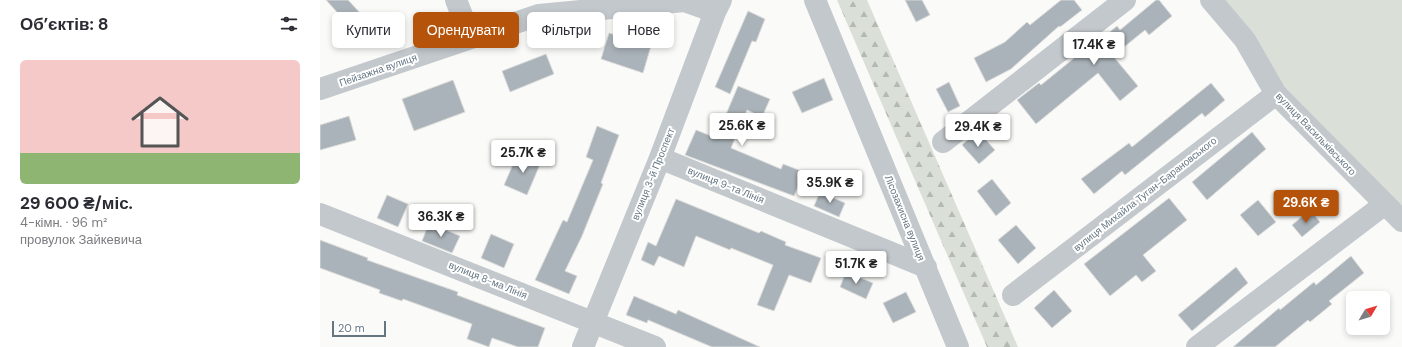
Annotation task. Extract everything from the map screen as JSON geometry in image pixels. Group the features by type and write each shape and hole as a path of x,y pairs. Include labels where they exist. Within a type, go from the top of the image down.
{"street":[{"path":"456,0 461,12"},
{"name":"Лісозахисна вулиця","path":"815,0 958,347"},
{"path":"943,142 1125,0"},
{"name":"вулиця Васильківського","path":"1211,0 1245,40 1276,94 1402,221"},
{"name":"Пейзажна вулиця","path":"519,22 539,15 684,1 718,6"},
{"name":"вулиця 3-й Проспект","path":"582,347 660,158 718,6"},
{"name":"Пейзажна вулиця","path":"320,89 441,48"},
{"name":"вулиця Михайла Туган-Барановського","path":"1013,295 1276,94"},
{"name":"вулиця 9-та Лінія","path":"660,158 926,267"},
{"path":"1197,347 1385,204"},
{"name":"вулиця 8-ма Лінія","path":"320,214 655,347"}],"green space":[{"path":"837,0 867,0 1018,347 987,347"},
{"path":"1218,0 1402,0 1402,212 1281,88"}],"building":[{"path":"326,0 348,0 359,12 337,12"},
{"path":"905,0 922,0 930,15 916,22"},
{"path":"1061,0 1074,0 1082,10 1060,27 1059,26 1011,69 986,82 974,58 1005,42 1027,22 1030,25"},
{"path":"1156,0 1159,0 1172,16 1149,35 1145,30 1113,56 1138,86 1120,101 1098,73 1036,124 1017,100 1039,83 1041,85 1078,55 1080,57 1117,26 1120,30"},
{"path":"748,11 765,19 756,42 752,41 730,94 715,87"},
{"path":"609,33 613,34 613,48 650,48 643,73 601,59"},
{"path":"546,54 554,74 510,92 502,71"},
{"path":"824,78 833,100 802,113 792,92"},
{"path":"453,80 465,112 414,131 402,99"},
{"path":"949,82 960,106 948,112 936,89"},
{"path":"1211,83 1225,100 1205,117 1202,113 1125,175 1122,171 1094,194 1081,179 1129,143 1132,147"},
{"path":"738,86 770,99 762,117 747,110 731,148 781,169 783,164 804,172 794,196 685,155 696,130 716,138"},
{"path":"349,116 356,140 320,150 320,125"},
{"path":"597,126 619,135 601,183 603,184 582,236 565,271 577,276 569,294 535,280 563,220 567,222 593,160 586,157"},
{"path":"978,131 995,150 979,164 962,145"},
{"path":"1252,132 1266,149 1207,200 1192,182"},
{"path":"518,153 541,162 527,195 504,185"},
{"path":"992,179 1011,203 996,216 977,191"},
{"path":"820,192 845,203 839,217 814,206"},
{"path":"387,195 408,204 398,227 377,218"},
{"path":"1169,198 1187,220 1143,255 1156,271 1142,282 1136,275 1110,296 1084,264"},
{"path":"676,199 759,233 761,231 786,242 785,245 821,258 811,283 789,275 774,311 757,305 773,265 731,248 730,250 696,236 684,267 659,256 654,266 641,260 648,242 656,246"},
{"path":"1258,200 1276,222 1258,236 1240,215"},
{"path":"1310,210 1320,222 1302,237 1292,225"},
{"path":"429,223 460,236 452,253 422,241"},
{"path":"1016,225 1036,248 1018,264 998,240"},
{"path":"491,234 514,244 504,268 481,258"},
{"path":"320,240 368,258 367,260 458,292 457,295 545,328 538,347 518,347 492,338 489,347 467,339 472,324 403,299 402,301 379,293 380,290 320,268"},
{"path":"1351,256 1364,273 1329,301 1332,304 1310,322 1308,320 1275,347 1233,347 1279,308 1280,310 1314,282 1316,285"},
{"path":"1236,267 1248,283 1192,331 1178,315"},
{"path":"846,272 873,283 866,299 840,287"},
{"path":"1054,290 1072,311 1052,328 1034,308"},
{"path":"906,292 916,312 893,323 883,303"},
{"path":"634,296 676,314 678,310 760,347 712,347 648,320 647,323 626,315"}]}
